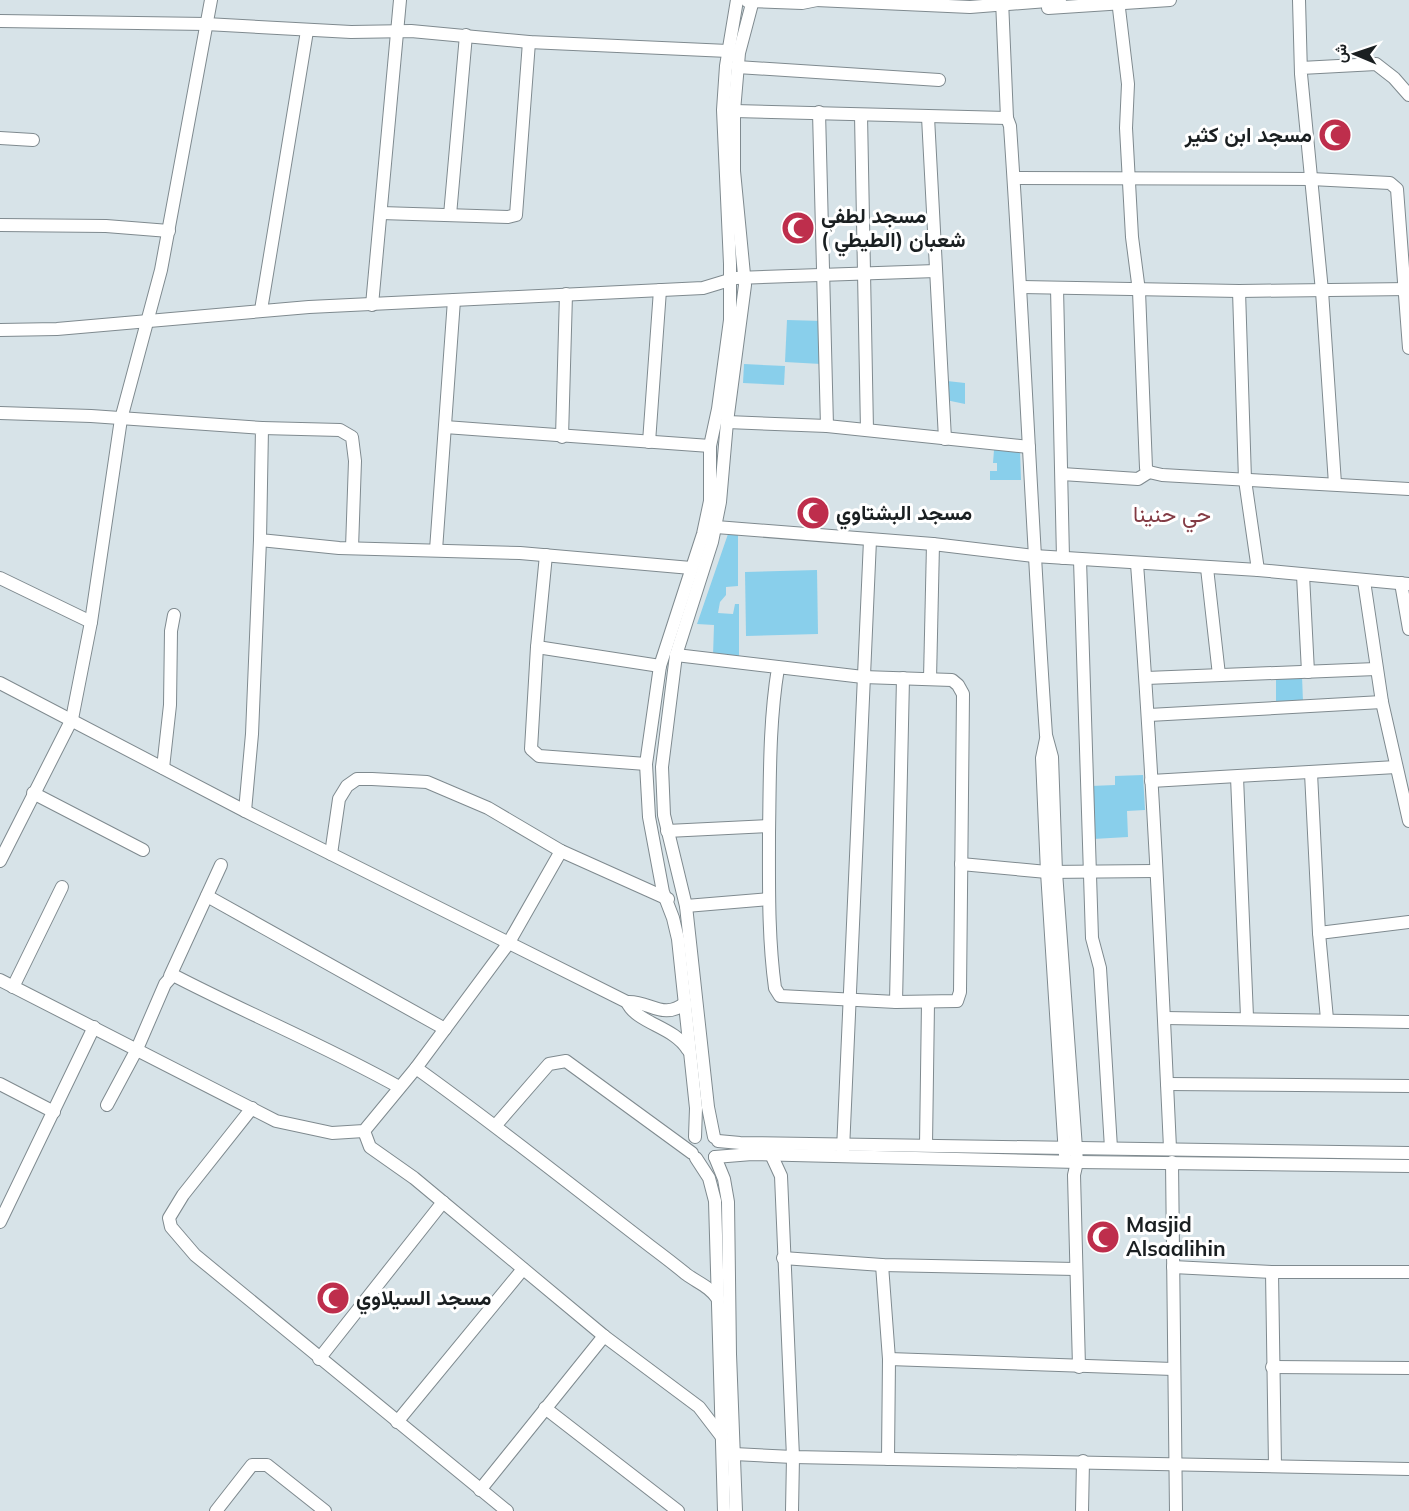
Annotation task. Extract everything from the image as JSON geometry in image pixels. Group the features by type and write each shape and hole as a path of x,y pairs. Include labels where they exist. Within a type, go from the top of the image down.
{"street":[{"path":"0,861 72,719 91,622 121,419 169,231 211,0"},
{"path":"372,305 400,0"},
{"path":"724,1511 715,1201 709,1178 694,1156 696,1108 676,928 661,879 647,800 646,764 660,666 708,512 711,474 710,446 728,340 730,256 722,130 728,51 737,0"},
{"path":"736,1511 730,1354 728,1202 724,1179 715,1157 719,1146 708,1107 686,906 667,831 662,799 662,767 676,655 716,527 744,291 734,171 734,111 737,67 751,1 802,3 817,0 913,6 1170,0"},
{"path":"1003,5 1060,0"},
{"path":"1299,0 1301,68 1322,291 1335,484"},
{"path":"1118,2 1128,84 1126,128 1139,291 1144,461 1149,472"},
{"path":"1003,5 1013,118 1009,122 1022,287 1034,556 1046,735 1052,757 1051,872 1071,1162 1074,1176 1079,1367"},
{"path":"0,21 206,24 306,31 397,31 529,42 728,51"},
{"path":"261,310 306,31"},
{"path":"450,215 466,35"},
{"path":"381,213 508,218 516,215 529,42"},
{"path":"1301,68 1376,64 1394,78 1409,95"},
{"path":"737,67 939,80"},
{"path":"734,111 819,112 1009,122"},
{"path":"819,112 825,275 827,426"},
{"path":"861,115 867,430"},
{"path":"928,117 945,440"},
{"path":"0,138 33,140"},
{"path":"1014,178 1311,179 1377,181 1394,185 1397,189 1407,289 1409,348"},
{"path":"0,225 106,226 169,231"},
{"path":"0,330 57,329 261,310 703,288 744,278 936,271"},
{"path":"1022,287 1139,291 1407,289"},
{"path":"703,288 728,294 744,291"},
{"path":"1057,288 1063,558"},
{"path":"650,442 660,290"},
{"path":"1239,291 1245,480 1258,570"},
{"path":"562,437 566,294"},
{"path":"436,550 454,300"},
{"path":"0,413 262,428 340,430 352,437 355,461 352,548"},
{"path":"727,422 827,426 1029,447"},
{"path":"445,427 710,446 718,454 724,447"},
{"path":"245,811 252,734 262,428"},
{"path":"1062,474 1138,479 1149,472 1409,489"},
{"path":"716,527 933,544 1080,560 1258,570 1405,584 1409,629"},
{"path":"260,540 352,548 546,555 691,567"},
{"path":"843,1150 870,540"},
{"path":"930,679 933,544"},
{"path":"546,555 537,647 531,745 533,752 542,757 646,764"},
{"path":"1080,560 1092,938 1100,971 1111,1148"},
{"path":"1137,564 1149,715 1170,1148"},
{"path":"1207,568 1219,675"},
{"path":"1303,575 1308,672"},
{"path":"0,578 91,622"},
{"path":"1364,581 1382,702 1409,822"},
{"path":"163,768 170,705 171,632 174,615"},
{"path":"537,647 660,666"},
{"path":"676,655 778,669 863,677 954,681 963,694 960,998 957,1001 896,1002 780,996 774,979 769,899 773,703 778,669"},
{"path":"1146,678 1376,669"},
{"path":"896,1002 903,678"},
{"path":"0,683 245,811 627,1002 636,1002 662,1012 674,1010 685,1003"},
{"path":"1149,715 1382,702"},
{"path":"1151,781 1396,767"},
{"path":"1311,773 1319,933 1327,1018"},
{"path":"1237,777 1247,1017"},
{"path":"331,854 342,791 357,780 427,782 488,808 561,851 666,898 676,898 682,887"},
{"path":"33,793 143,850"},
{"path":"667,831 770,826"},
{"path":"0,980 276,1121 332,1134 364,1131 416,1068 508,944 561,851"},
{"path":"961,864 1051,872 1155,871"},
{"path":"107,1105 137,1049 221,865"},
{"path":"631,881 672,878 682,887"},
{"path":"13,987 62,887"},
{"path":"207,896 445,1029"},
{"path":"686,906 769,899"},
{"path":"1319,933 1409,922"},
{"path":"170,976 173,975 230,1005 358,1064 399,1087"},
{"path":"627,1002 632,1010 679,1037 689,1051"},
{"path":"926,1145 928,1002"},
{"path":"1165,1018 1327,1018 1409,1022"},
{"path":"0,1222 94,1027"},
{"path":"496,1125 544,1068 560,1060 572,1063 637,1112 677,1134 694,1138 704,1133 716,1139 769,1149"},
{"path":"416,1068 496,1125 653,1248 681,1267 702,1275 717,1265"},
{"path":"0,1084 54,1112"},
{"path":"1167,1084 1409,1086"},
{"path":"252,1108 183,1195 169,1218 171,1227 195,1256 507,1511"},
{"path":"637,1112 647,1123 694,1156 705,1161 715,1157 769,1149 793,1149 1071,1162 1409,1166"},
{"path":"364,1131 370,1147 442,1202 604,1336 699,1407 722,1437"},
{"path":"843,1150 926,1145 1409,1153"},
{"path":"769,1149 780,1176 793,1457 792,1511"},
{"path":"780,1176 793,1149"},
{"path":"1172,1162 1176,1511"},
{"path":"319,1359 442,1202"},
{"path":"783,1258 882,1265 1075,1269"},
{"path":"882,1265 889,1359 888,1459"},
{"path":"681,1267 687,1274 707,1287 718,1299"},
{"path":"1173,1267 1272,1272 1409,1272"},
{"path":"397,1422 523,1269"},
{"path":"1272,1272 1275,1466"},
{"path":"480,1490 604,1336"},
{"path":"889,1359 1173,1369"},
{"path":"1272,1367 1409,1368"},
{"path":"699,1407 711,1407 721,1401"},
{"path":"545,1408 678,1511"},
{"path":"734,1454 1409,1469"},
{"path":"1083,1461 1083,1511"},
{"path":"216,1511 252,1465 261,1463 267,1465 325,1511"}],"shaded area":[{"path":"787,320 823,321 821,364 785,362"},
{"path":"744,364 785,366 784,385 743,383"},
{"path":"947,381 965,383 965,404 946,400"},
{"path":"994,450 1020,450 1021,480 990,480 990,471 997,471 997,463 993,463"},
{"path":"728,534 738,535 738,586 726,587 726,595 720,602 718,613 733,614 735,604 739,604 739,659 713,656 714,625 697,624"},
{"path":"817,570 818,634 746,636 745,572"},
{"path":"1276,676 1302,676 1303,702 1276,703"},
{"path":"1143,775 1145,810 1127,811 1128,837 1093,839 1091,786 1115,785 1115,776"}],"place":[{"name":"مسجد ابن كثير","path":"1335,135"},
{"name":"مسجد لطفي شعبان (الطيطي )","path":"798,228"},
{"name":"مسجد البشتاوي","path":"813,513"},
{"name":"Masjid Alsaalihin","path":"1103,1237"},
{"name":"مسجد السيلاوي","path":"333,1298"}],"district":[{"name":"حي حنينا","path":"1172,514"}]}
